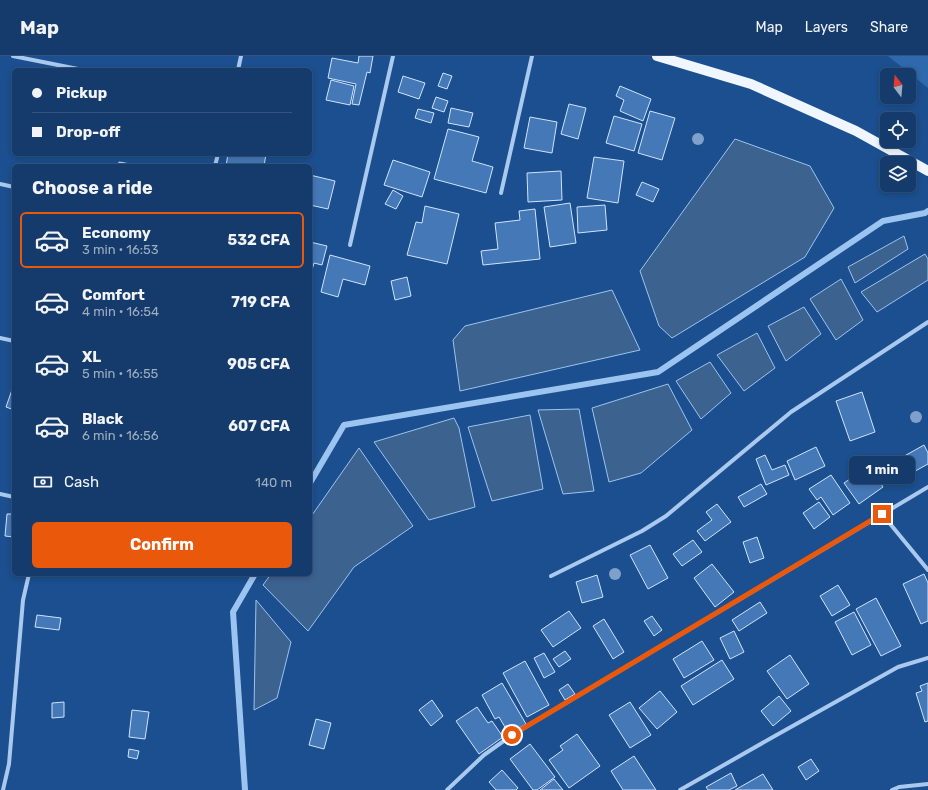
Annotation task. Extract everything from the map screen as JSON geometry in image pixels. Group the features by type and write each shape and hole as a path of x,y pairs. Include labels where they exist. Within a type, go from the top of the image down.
{"main road":[{"path":"657,56 751,84 856,132 928,171"}],"street":[{"path":"13,56 74,68"},
{"path":"239,68 242,56"},
{"path":"350,245 393,56"},
{"path":"501,193 532,56"},
{"path":"0,184 12,187"},
{"path":"551,576 642,531 666,516 791,412 928,322"},
{"path":"0,338 12,341"},
{"path":"447,790 484,755 512,735 928,487"},
{"path":"0,494 12,497"},
{"path":"882,514 928,570"},
{"path":"3,790 9,764 23,600 29,576"},
{"path":"680,790 898,667 928,658"},
{"path":"892,790 899,787 928,784"}],"shaded area":[{"path":"888,56 928,56 928,88 916,78 916,68 903,68"},
{"path":"735,139 810,166 834,208 805,257 672,338 659,326 640,271"},
{"path":"904,236 908,249 855,283 848,267"},
{"path":"925,254 928,259 928,280 877,312 861,292"},
{"path":"841,279 863,320 836,340 810,299"},
{"path":"612,290 640,350 460,391 453,340 465,326"},
{"path":"804,307 821,334 786,361 768,326"},
{"path":"757,333 775,368 744,391 717,355"},
{"path":"710,362 731,393 701,419 676,381"},
{"path":"668,384 692,430 641,473 609,482 592,408"},
{"path":"579,409 594,491 563,494 538,410"},
{"path":"530,415 543,489 492,501 468,427"},
{"path":"454,418 459,428 475,507 429,520 374,442"},
{"path":"359,448 413,526 354,567 308,631 263,585 270,576 312,576 312,515"},
{"path":"256,600 291,642 277,698 254,710"}],"building":[{"path":"359,56 373,56 370,73 367,72 359,105 352,104 356,84 328,78 332,58 358,63"},
{"path":"443,73 452,76 447,89 438,86"},
{"path":"403,76 425,83 419,99 398,92"},
{"path":"331,80 354,86 350,105 326,100"},
{"path":"620,86 651,99 643,121 620,111 624,100 616,96"},
{"path":"436,97 448,101 444,112 432,108"},
{"path":"569,104 586,108 578,139 561,134"},
{"path":"451,108 473,113 469,127 448,123"},
{"path":"418,109 434,113 431,123 415,118"},
{"path":"650,111 675,118 662,160 638,153"},
{"path":"614,116 642,124 634,151 606,143"},
{"path":"530,117 557,122 552,153 524,148"},
{"path":"448,129 479,137 472,161 493,167 486,193 434,179"},
{"path":"228,156 266,156 264,164 226,164"},
{"path":"594,157 624,161 618,203 587,198"},
{"path":"393,160 430,172 422,197 384,185"},
{"path":"119,162 130,164 118,164"},
{"path":"561,171 562,200 528,202 527,173"},
{"path":"312,175 335,181 328,209 312,205"},
{"path":"642,182 659,189 653,202 636,195"},
{"path":"393,190 403,196 396,209 385,204"},
{"path":"570,203 576,243 550,247 544,207"},
{"path":"605,205 607,230 578,233 577,207"},
{"path":"425,206 459,214 447,264 407,255 416,222 422,223"},
{"path":"535,209 540,259 483,265 481,251 498,249 495,223 520,220 519,211"},
{"path":"312,242 327,246 322,265 314,263 312,270"},
{"path":"330,255 370,266 365,285 343,279 338,297 321,292"},
{"path":"407,277 411,296 395,300 391,281"},
{"path":"12,390 12,409 6,407"},
{"path":"862,392 875,432 850,441 836,401"},
{"path":"924,445 928,453 928,464 908,475 899,459"},
{"path":"816,447 825,466 795,480 787,461"},
{"path":"765,455 772,470 785,465 789,475 766,485 756,459"},
{"path":"869,466 883,487 859,504 844,483"},
{"path":"831,475 850,503 833,515 821,497 817,500 809,489"},
{"path":"761,484 767,494 744,507 738,497"},
{"path":"819,502 830,517 814,529 803,513"},
{"path":"717,504 731,522 705,541 697,531 712,520 706,512"},
{"path":"7,514 12,514 12,537 5,536"},
{"path":"757,537 764,558 750,563 743,542"},
{"path":"693,540 702,552 682,566 673,554"},
{"path":"650,545 668,578 648,589 630,555"},
{"path":"712,564 734,592 715,607 694,578"},
{"path":"924,574 928,583 928,621 921,624 903,584"},
{"path":"597,575 603,597 582,603 576,582"},
{"path":"838,585 850,605 832,616 820,596"},
{"path":"876,598 901,646 881,656 856,609"},
{"path":"760,602 767,613 739,631 732,620"},
{"path":"569,611 581,628 553,647 541,630"},
{"path":"854,612 871,645 852,655 835,622"},
{"path":"37,615 61,618 59,630 35,627"},
{"path":"652,616 662,630 654,636 644,621"},
{"path":"604,619 624,652 613,659 593,626"},
{"path":"734,631 744,652 730,659 720,638"},
{"path":"702,641 714,660 684,678 673,659"},
{"path":"565,651 571,659 559,667 553,659"},
{"path":"544,653 555,672 544,678 534,658"},
{"path":"790,655 809,684 787,699 767,671"},
{"path":"722,660 734,679 693,705 681,686"},
{"path":"525,661 549,705 527,717 503,673"},
{"path":"502,683 526,724 509,734 499,717 495,719 482,695"},
{"path":"928,683 928,721 925,722 916,693 922,691 920,686"},
{"path":"568,684 575,694 565,700 559,690"},
{"path":"660,691 677,712 657,729 639,708"},
{"path":"779,696 791,711 773,726 761,711"},
{"path":"432,700 443,716 431,726 419,710"},
{"path":"64,702 64,717 52,718 52,703"},
{"path":"630,702 651,735 630,748 609,715"},
{"path":"477,707 488,723 492,721 503,737 479,754 456,721"},
{"path":"132,710 149,712 145,739 129,737"},
{"path":"316,719 331,723 324,749 309,745"},
{"path":"577,734 600,766 569,788 549,760 563,750 560,746"},
{"path":"530,744 555,777 537,790 533,790 510,759"},
{"path":"129,749 139,751 137,759 128,757"},
{"path":"634,756 656,790 623,790 611,771"},
{"path":"811,759 819,771 806,780 798,767"},
{"path":"502,770 518,788 516,790 496,790 489,782"},
{"path":"731,773 737,786 729,790 708,790 706,787"},
{"path":"763,774 773,790 735,790"},
{"path":"554,779 563,790 540,790"}],"waterway":[{"path":"312,480 344,425 658,372 883,221 925,213 928,211"},
{"path":"245,790 233,612 254,576"}],"route":[{"path":"512,735 882,514"}]}
